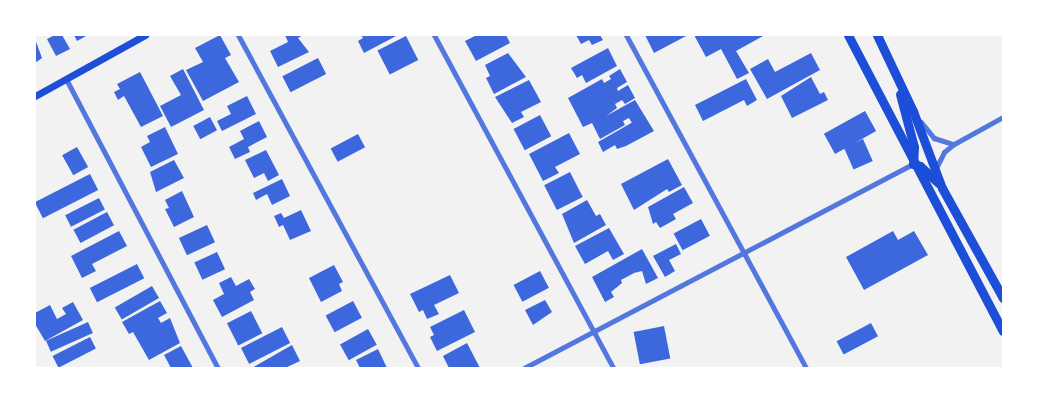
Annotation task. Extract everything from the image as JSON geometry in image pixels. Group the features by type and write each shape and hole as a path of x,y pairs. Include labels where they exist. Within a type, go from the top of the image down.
{"highway":[{"path":"848,35 913,164 1003,331"},
{"path":"877,35 913,111 942,188 1003,298"},
{"path":"894,71 914,147 913,164"},
{"path":"913,164 920,166 942,188"}],"main road":[{"path":"35,96 146,35"}],"street":[{"path":"238,35 418,368"},
{"path":"434,35 613,368"},
{"path":"626,35 806,368"},
{"path":"66,79 218,368"},
{"path":"913,111 930,135 943,143 954,144"},
{"path":"936,171 944,152 954,144 1003,117"},
{"path":"524,368 913,164"}],"building":[{"path":"55,35 62,35 70,49 56,56 47,39"},
{"path":"74,35 88,35 77,41"},
{"path":"220,35 231,55 225,58 239,82 203,101 186,70 203,62 195,48"},
{"path":"285,35 303,35 298,38 309,52 278,67 270,51 288,42"},
{"path":"361,35 398,35 364,53 358,41 363,38"},
{"path":"477,35 506,35 510,43 476,61 465,41"},
{"path":"576,35 600,35 603,40 592,45 589,40 581,44"},
{"path":"645,35 688,35 654,53"},
{"path":"694,35 765,35 736,51 749,73 737,79 721,49 706,57"},
{"path":"406,36 418,60 390,75 377,51"},
{"path":"35,39 42,58 35,63"},
{"path":"608,48 617,66 586,83 582,75 577,78 571,68"},
{"path":"508,53 526,77 494,94 486,78 490,76 485,65"},
{"path":"811,53 820,70 767,99 750,69 768,59 775,72"},
{"path":"318,58 326,74 291,92 282,76"},
{"path":"183,69 204,110 171,127 160,106 181,95 170,76"},
{"path":"620,69 627,82 617,88 618,91 628,85 635,98 625,104 622,100 615,104 617,108 606,116 635,100 654,131 626,146 617,149 615,145 603,152 598,142 632,123 629,118 623,121 625,125 600,139 592,123 583,127 568,98 602,79 604,83 611,79 609,76"},
{"path":"140,72 163,116 141,127 124,96 118,100 114,92 120,89 117,84"},
{"path":"811,77 820,94 824,92 828,100 792,118 781,96"},
{"path":"746,79 757,100 747,106 744,100 703,121 695,105"},
{"path":"529,80 541,102 521,112 524,117 512,123 495,97"},
{"path":"247,96 256,114 222,131 217,121 231,114 227,106"},
{"path":"865,111 876,131 835,154 824,134"},
{"path":"540,115 551,136 525,150 514,129"},
{"path":"210,117 217,130 200,139 193,126"},
{"path":"259,121 267,137 248,147 250,152 235,159 229,147 244,139 240,131"},
{"path":"165,127 178,154 151,167 141,147 150,142 147,136"},
{"path":"569,133 580,154 555,167 559,173 543,181 529,154"},
{"path":"358,134 365,147 338,162 331,149"},
{"path":"863,139 873,161 854,169 844,148"},
{"path":"77,147 88,167 73,175 62,155"},
{"path":"266,150 279,175 268,181 264,173 254,178 245,160"},
{"path":"668,159 682,185 669,192 667,189 634,210 621,184"},
{"path":"174,160 184,178 156,192 150,172"},
{"path":"570,172 583,197 557,210 544,185"},
{"path":"90,174 98,190 43,218 35,202"},
{"path":"282,179 290,196 272,205 267,194 256,200 253,193"},
{"path":"684,187 693,203 673,214 676,219 660,228 656,222 653,224 648,207"},
{"path":"182,191 194,217 174,227 165,209 169,208 165,200"},
{"path":"99,198 105,210 71,227 65,215"},
{"path":"587,200 596,216 600,214 606,225 574,243 562,214"},
{"path":"301,210 311,231 290,240 283,225 279,227 274,216 281,213 284,218"},
{"path":"107,212 114,225 80,243 73,230"},
{"path":"701,219 710,236 683,250 674,234"},
{"path":"207,225 215,242 187,255 179,238"},
{"path":"609,228 624,254 613,260 608,251 585,264 575,246"},
{"path":"119,231 127,246 92,264 96,271 82,278 71,256"},
{"path":"893,231 898,240 914,231 928,255 864,290 846,257"},
{"path":"676,244 681,254 669,260 675,271 665,277 653,256"},
{"path":"642,249 658,278 646,284 642,271 634,273 621,280 622,283 611,292 614,297 605,302 592,277"},
{"path":"217,252 225,269 202,280 194,263"},
{"path":"137,264 144,278 97,302 90,288"},
{"path":"334,265 343,282 339,284 342,291 321,302 309,278"},
{"path":"540,271 549,288 522,302 514,285"},
{"path":"450,275 459,293 434,305 439,314 427,319 423,310 419,312 410,294"},
{"path":"231,277 236,286 249,279 255,289 250,292 254,300 222,317 213,300 224,294 219,283"},
{"path":"152,286 159,298 122,320 115,308"},
{"path":"545,300 552,312 533,325 525,310"},
{"path":"160,301 167,313 158,318 161,323 170,318 180,343 149,360 133,332 129,334 122,322"},
{"path":"353,301 362,318 335,332 326,316"},
{"path":"73,302 83,320 45,341 35,324 35,313 50,305 57,319 66,314 62,308"},
{"path":"464,310 475,332 437,351 430,337 434,335 430,327"},
{"path":"251,311 262,333 238,346 227,323"},
{"path":"88,322 93,333 51,352 46,341"},
{"path":"871,323 878,336 844,355 837,341"},
{"path":"664,326 670,358 640,364 634,332"},
{"path":"282,327 290,343 249,364 241,348"},
{"path":"368,329 377,345 349,360 340,345"},
{"path":"90,337 96,349 58,368 53,356"},
{"path":"467,343 480,368 449,368 443,356"},
{"path":"292,345 300,361 285,368 252,368"},
{"path":"181,346 193,368 171,368 164,355"},
{"path":"378,349 387,368 360,368 356,360"}]}
